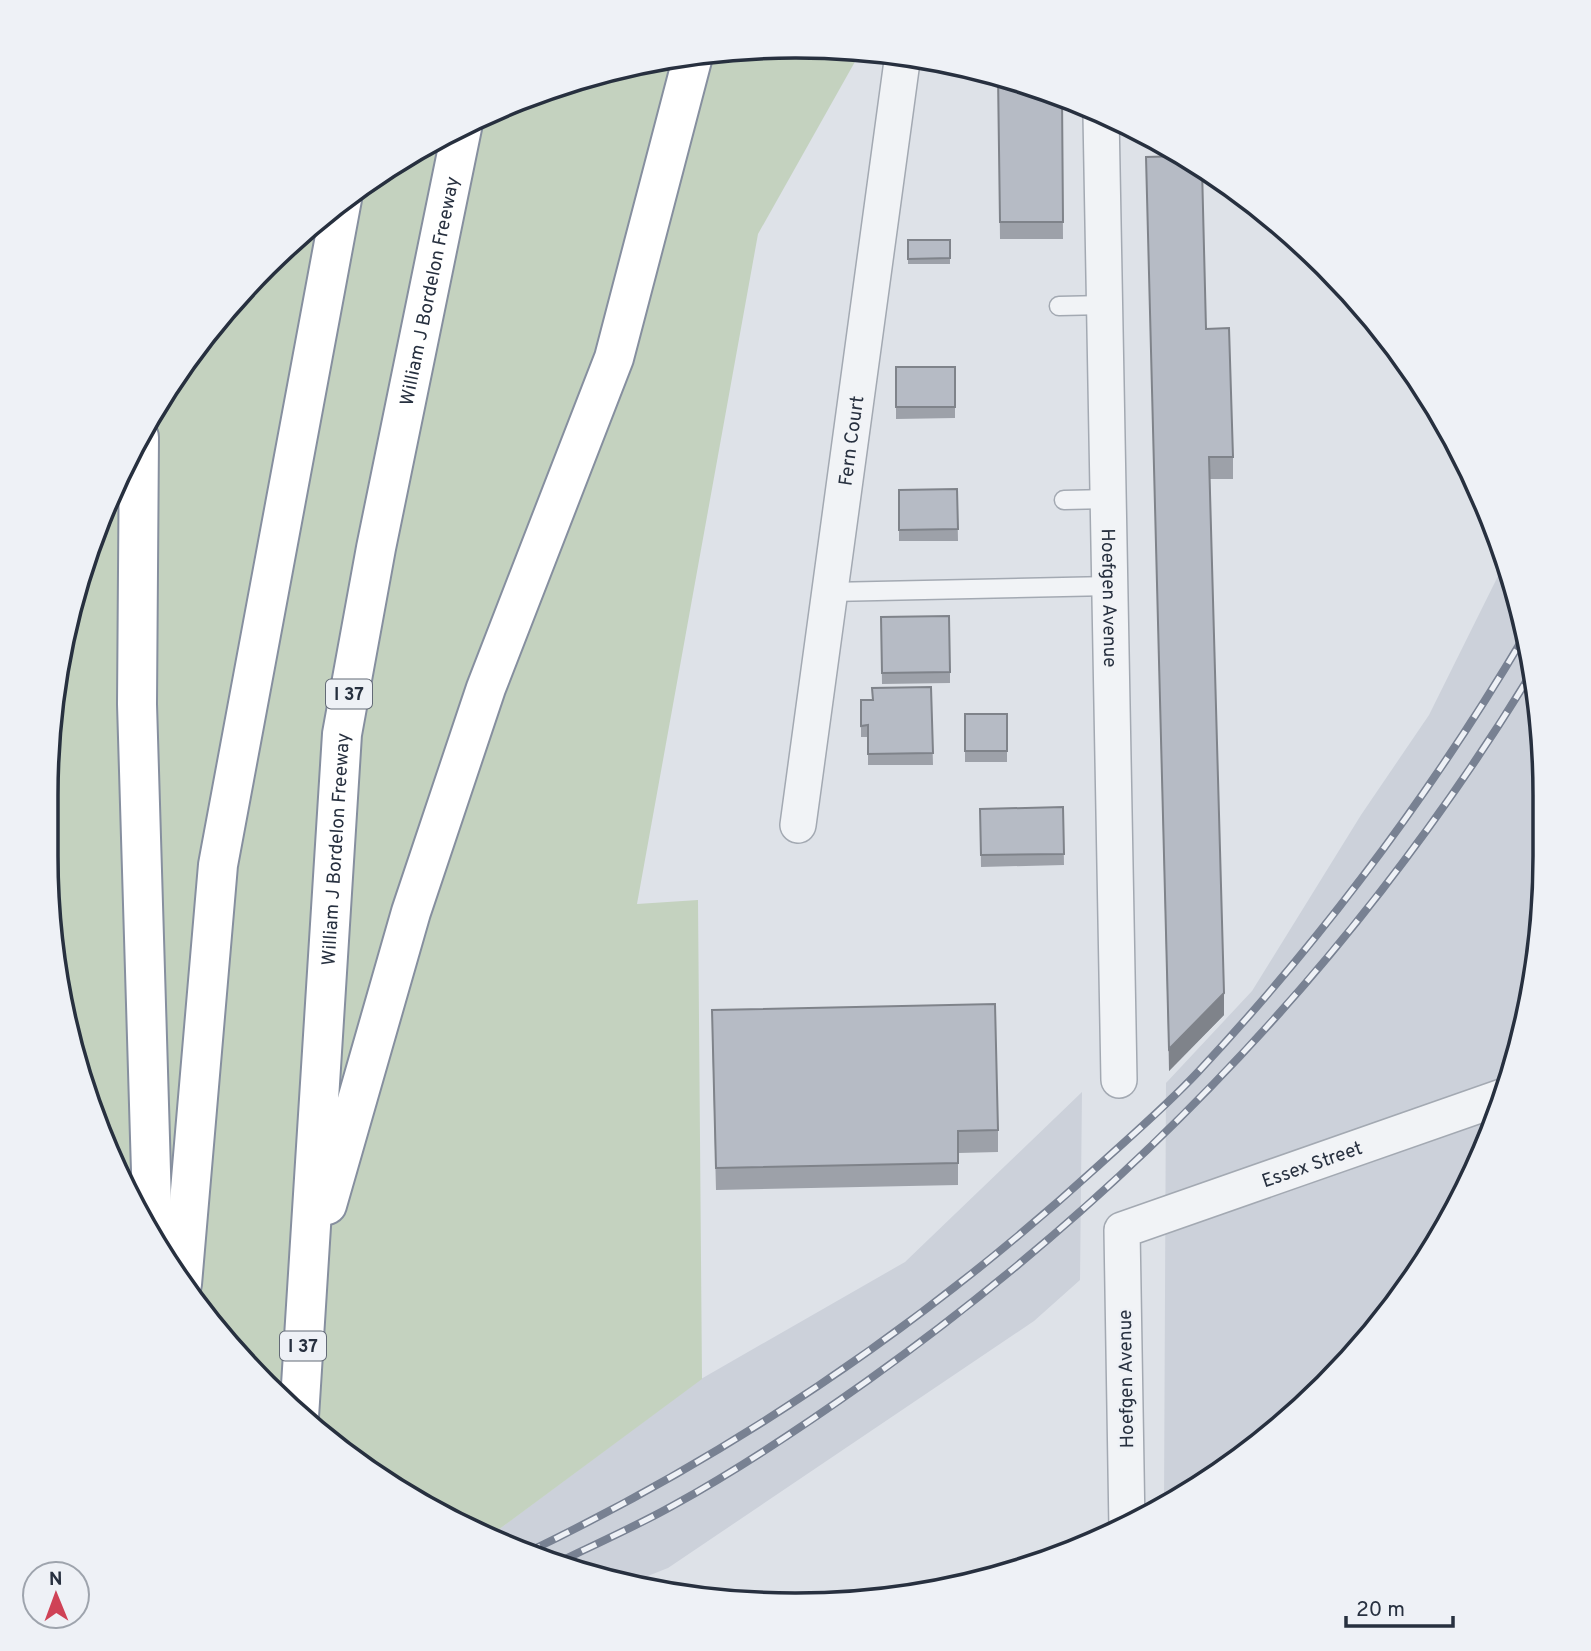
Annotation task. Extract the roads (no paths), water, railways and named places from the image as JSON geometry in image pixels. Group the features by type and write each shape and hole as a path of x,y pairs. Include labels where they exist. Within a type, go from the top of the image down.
{"highway":[{"path":"308,1274 411,912 433,846 486,688 614,358 691,65"},
{"name":"William J Bordelon Freeway","path":"300,1401 342,734 376,548 460,139"},
{"path":"183,1267 218,865 339,216"},
{"path":"139,460 137,705 152,1215"}],"street":[{"name":"Fern Court","path":"798,825 830,593 860,452 903,66"},
{"name":"Hoefgen Avenue","path":"1101,125 1119,1080"},
{"name":"Essex Street","path":"1122,1230 1491,1101"},
{"name":"Hoefgen Avenue","path":"1122,1230 1127,1514"}],"lane":[{"path":"1059,306 1105,305"},
{"path":"1064,500 1108,499"},
{"path":"830,593 1110,586"}],"railway":[{"path":"539,1547 679,1472 826,1381 966,1278 1033,1223 1149,1120 1198,1072 1244,1021 1332,916 1414,807 1518,647"},
{"path":"569,1557 674,1505 724,1476 867,1381 966,1307 1060,1229 1150,1147 1236,1060 1317,969 1394,874 1465,775 1524,684"}]}
